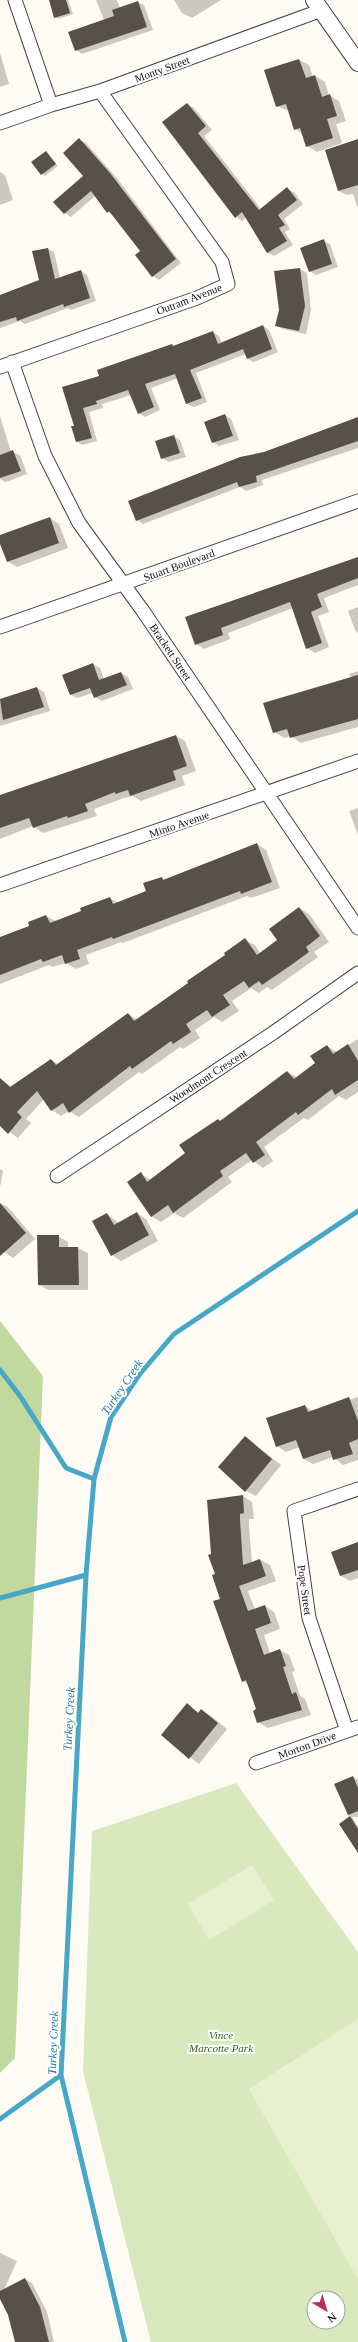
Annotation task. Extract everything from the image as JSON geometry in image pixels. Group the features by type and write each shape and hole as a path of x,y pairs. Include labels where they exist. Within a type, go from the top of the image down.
{"street":[{"path":"15,0 51,105"},
{"path":"318,5 358,63"},
{"name":"Monty Street","path":"0,123 51,105 100,91 318,5"},
{"name":"Outram Avenue","path":"6,364 198,298 228,284 222,262 100,91"},
{"name":"Brackett Street","path":"6,364 44,456 79,523 124,584 358,928"},
{"name":"Stuart Boulevard","path":"0,627 358,501"},
{"name":"Minto Avenue","path":"0,885 358,761"},
{"name":"Woodmont Crescent","path":"57,1176 273,1033 358,972"},
{"name":"Pope Street","path":"352,1729 309,1618 294,1511 358,1489"},
{"name":"Morton Drive","path":"256,1763 352,1729"}],"green space":[{"path":"0,1321 43,1376 15,2058 0,2073"},
{"name":"Vince Marcotte Park","path":"236,1783 358,1952 358,2342 151,2342 83,2071 92,1831"},
{"path":"252,1865 274,1900 209,1940 188,1904"},
{"path":"358,2019 358,2279 249,2089"}],"building":[{"path":"49,0 66,0 70,13 54,18"},
{"path":"138,1 147,27 75,51 68,32 114,16 112,10"},
{"path":"299,59 306,78 315,75 322,97 330,94 337,116 327,119 333,138 306,147 300,128 294,130 286,104 276,107 264,70"},
{"path":"187,103 206,126 198,133 259,210 287,187 297,200 278,215 285,225 279,228 287,241 267,253 242,212 235,218 162,122"},
{"path":"79,138 110,173 176,259 152,277 135,255 140,251 109,211 107,213 91,191 64,214 53,202 83,176 63,153"},
{"path":"358,139 358,185 338,191 325,150"},
{"path":"46,151 56,164 41,175 31,162"},
{"path":"324,239 332,264 309,272 300,248"},
{"path":"48,248 55,279 81,270 90,298 64,307 63,304 17,321 16,317 0,322 0,295 39,280 32,251"},
{"path":"300,268 305,306 299,331 275,326 279,310 274,271"},
{"path":"263,325 272,349 247,359 243,349 190,370 202,398 186,404 175,374 145,384 154,407 138,414 128,390 96,401 97,404 83,408 92,438 76,442 71,426 74,426 62,387 99,376 97,370 172,344 173,346 213,331 218,344"},
{"path":"225,414 233,436 212,443 204,422"},
{"path":"358,417 358,441 256,476 257,482 239,487 237,482 136,521 128,501 240,457 264,452"},
{"path":"174,435 180,453 161,459 155,441"},
{"path":"13,450 21,471 0,478 0,455"},
{"path":"50,517 59,543 7,562 0,544 0,535"},
{"path":"358,557 358,578 317,594 322,607 311,612 322,643 306,649 290,602 221,628 223,635 195,645 185,617"},
{"path":"93,663 99,680 121,672 127,685 94,698 90,688 70,695 62,675"},
{"path":"358,675 358,719 290,738 287,729 273,733 263,703"},
{"path":"37,687 44,707 3,720 0,699"},
{"path":"176,735 187,766 173,771 176,780 130,796 128,790 115,794 115,792 85,804 88,811 68,818 67,816 33,828 29,818 0,828 0,795"},
{"path":"257,843 272,882 241,894 240,891 113,939 112,937 77,950 80,959 65,964 62,955 43,962 41,959 0,975 0,937 29,926 28,922 46,915 50,923 81,911 80,908 110,897 113,904 146,891 143,883 162,877 163,880"},
{"path":"299,907 320,936 306,947 309,952 294,963 262,985 259,981 249,988 244,981 223,995 230,1005 212,1017 207,1010 186,1024 191,1032 173,1044 171,1041 132,1069 130,1066 69,1113 63,1103 51,1111 37,1091 17,1112 22,1117 8,1134 0,1126 0,1078 10,1087 51,1059 56,1065 128,1013 134,1021 188,983 187,981 225,955 224,953 245,938 257,955 277,940 269,929"},
{"path":"348,1044 358,1061 358,1080 335,1095 332,1089 298,1115 296,1112 256,1142 265,1155 253,1163 246,1153 220,1171 223,1176 173,1213 168,1205 151,1217 127,1182 141,1172 147,1182 185,1153 179,1145 218,1119 220,1121 287,1071 294,1079 315,1063 310,1056 327,1045 333,1054"},
{"path":"0,1203 26,1233 0,1256"},
{"path":"137,1212 149,1235 111,1256 92,1221 107,1213 114,1225"},
{"path":"37,1235 59,1235 59,1247 78,1247 79,1285 38,1285"},
{"path":"349,1397 358,1421 358,1439 349,1443 353,1454 333,1460 330,1450 303,1459 296,1440 276,1447 266,1418 305,1405 308,1412"},
{"path":"245,1436 272,1459 245,1492 218,1467"},
{"path":"243,1495 244,1513 240,1514 240,1520 243,1565 260,1559 266,1576 239,1586 248,1611 265,1605 271,1623 255,1629 264,1655 280,1649 286,1666 283,1667 292,1694 296,1692 302,1710 257,1723 253,1711 256,1709 246,1680 242,1682 213,1601 220,1599 212,1575 215,1574 208,1555 211,1554 207,1500"},
{"path":"358,1542 358,1570 340,1576 331,1552"},
{"path":"187,1703 198,1713 201,1709 218,1723 189,1759 161,1735"},
{"path":"353,1776 358,1788 358,1811 348,1815 334,1784"},
{"path":"350,1816 358,1829 358,1853 339,1824"},
{"path":"25,2278 40,2307 49,2342 15,2342 8,2315 0,2299 0,2291"}],"waterway":[{"name":"Turkey Creek","path":"125,2342 61,2075 86,1575 94,1479 111,1417 139,1375 174,1334 358,1211"},
{"path":"0,1370 20,1396 66,1468 94,1479"},
{"path":"0,1598 86,1575"},
{"path":"0,2119 61,2075"}]}
